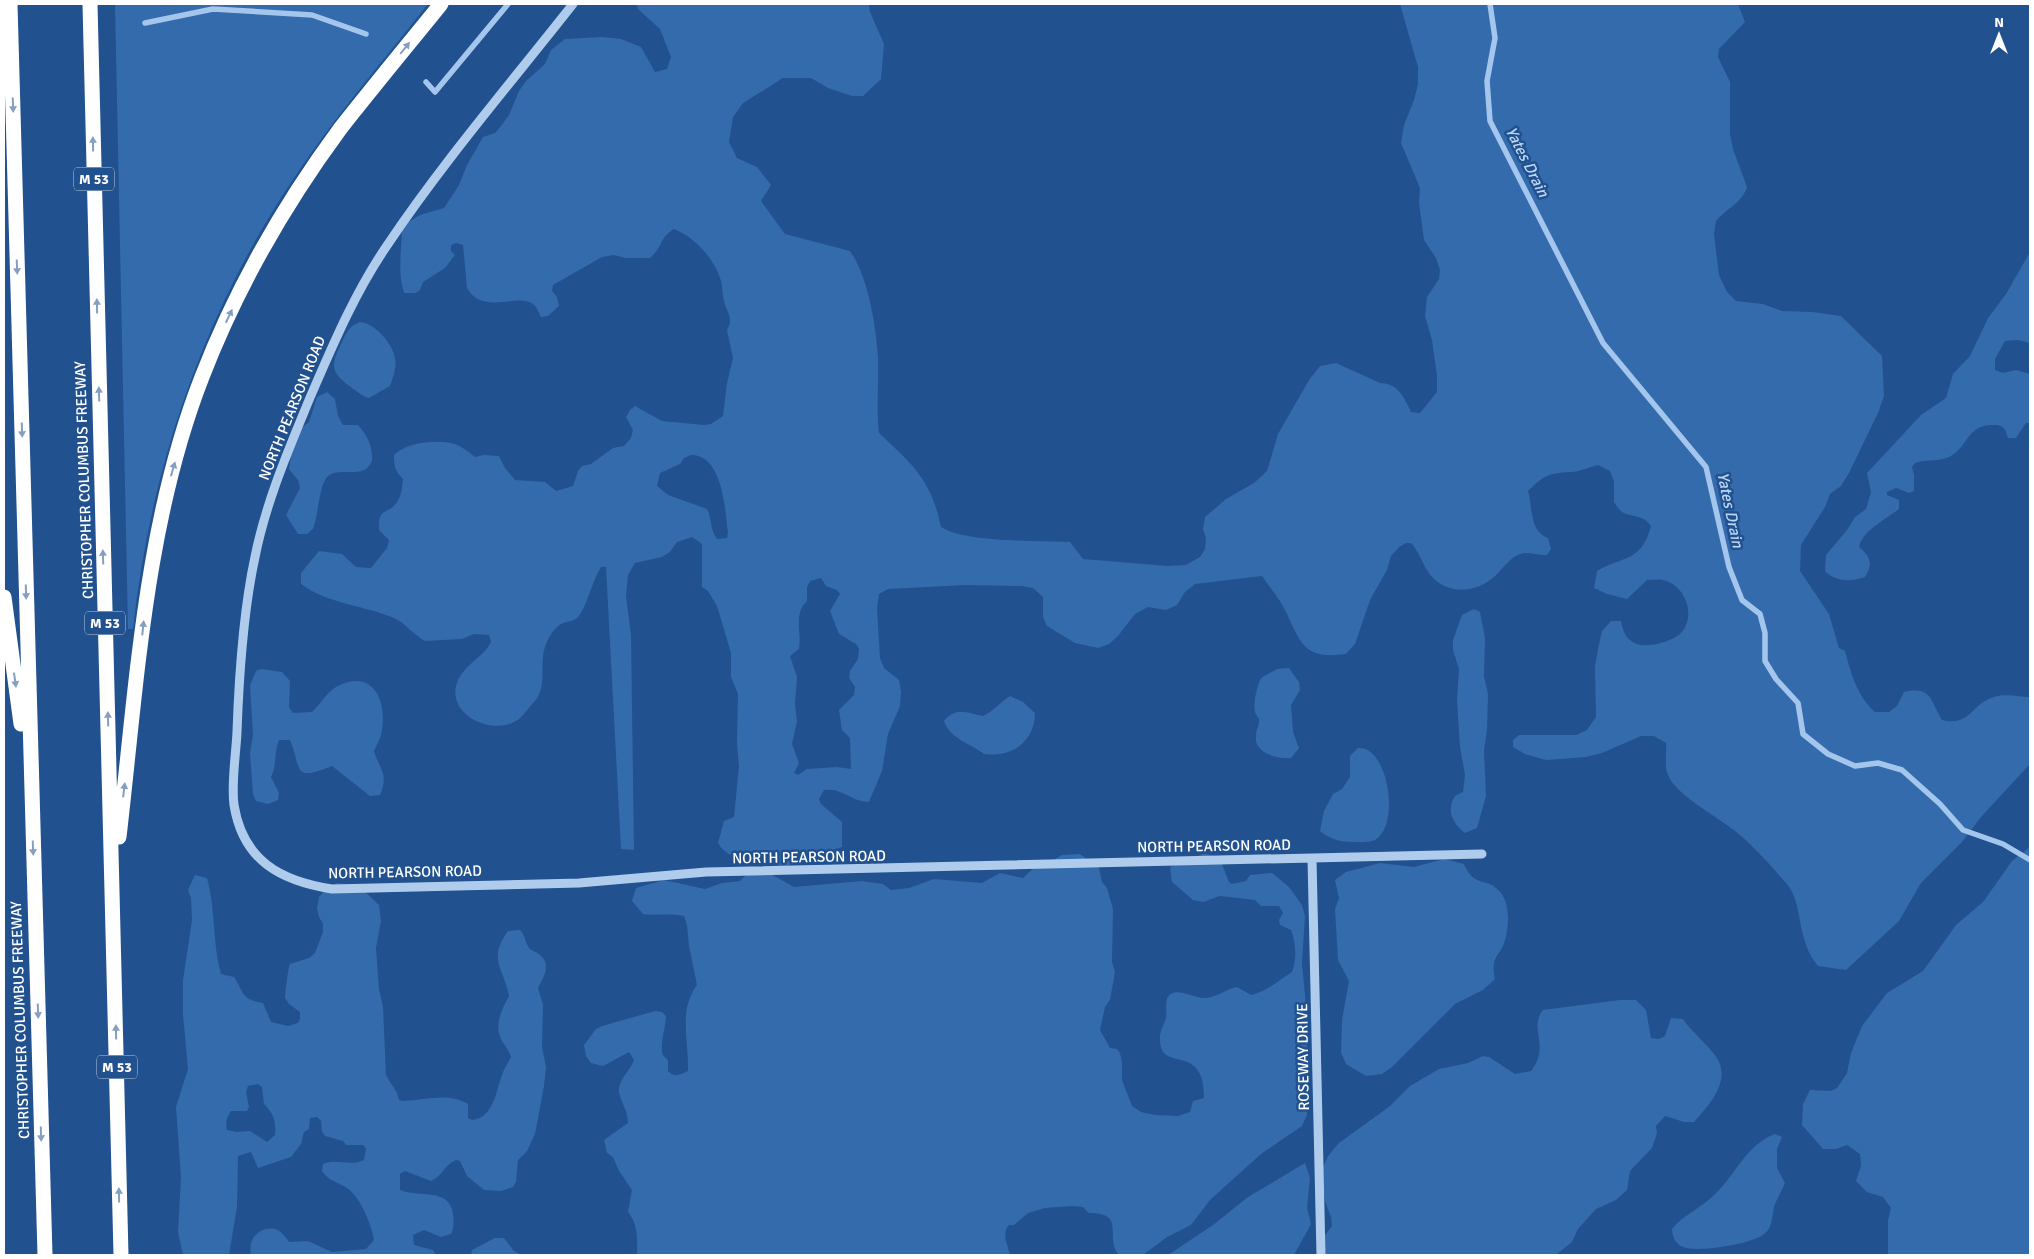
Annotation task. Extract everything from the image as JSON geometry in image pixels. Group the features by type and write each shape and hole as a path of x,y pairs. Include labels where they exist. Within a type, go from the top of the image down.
{"highway":[{"name":"CHRISTOPHER COLUMBUS FREEWAY","path":"10,4 44,1255"},
{"name":"CHRISTOPHER COLUMBUS FREEWAY","path":"90,4 121,1255"},
{"path":"113,890 146,596 171,477 201,379 237,298 286,209 340,130 440,4"},
{"path":"4,597 32,800"}],"street":[{"name":"NORTH PEARSON ROAD","path":"573,4 432,182 385,249 337,334 280,470 255,556 239,676 234,804 245,838 261,861 283,877 304,885 332,889 579,883 706,872 1482,854"},
{"name":"ROSEWAY DRIVE","path":"1312,859 1321,1255"}],"shaded area":[{"path":"115,4 428,4 324,135 260,232 232,285 207,339 167,452 152,511 133,629 128,629"},
{"path":"636,4 869,4 870,12 884,44 881,79 863,96 852,96 828,88 811,78 783,78 743,103 733,117 729,142 737,158 757,167 771,185 761,201 785,234 850,251 856,261 866,287 875,331 878,357 879,433 902,454 919,474 932,497 941,527 967,536 984,538 1070,542 1083,559 1167,566 1186,565 1200,557 1205,549 1206,538 1203,529 1205,517 1226,499 1254,483 1267,471 1278,434 1309,380 1320,366 1336,363 1380,383 1391,385 1403,396 1411,412 1420,413 1437,392 1437,376 1432,340 1425,316 1427,297 1439,279 1440,270 1436,258 1424,240 1419,203 1420,188 1401,143 1404,125 1418,84 1418,67 1400,4 1738,4 1745,22 1719,49 1718,57 1730,82 1730,134 1733,149 1747,187 1742,197 1716,221 1714,234 1719,275 1727,292 1736,301 1763,304 1782,311 1812,312 1841,316 1882,356 1884,396 1878,413 1849,473 1841,486 1830,494 1825,507 1801,545 1800,571 1829,614 1839,648 1845,651 1855,684 1875,712 1889,712 1897,706 1904,692 1913,691 1920,691 1929,696 1942,720 1951,721 1965,718 1986,700 1994,697 2007,695 2030,697 2030,764 1981,817 1962,842 1921,883 1899,921 1846,970 1818,966 1806,944 1792,891 1742,837 1675,786 1667,770 1666,743 1654,736 1641,736 1602,753 1586,757 1546,760 1525,754 1513,747 1513,740 1519,735 1576,735 1587,730 1596,717 1595,667 1598,649 1602,631 1611,621 1621,621 1626,636 1636,644 1642,645 1664,642 1678,636 1686,626 1688,610 1686,602 1683,594 1671,583 1661,580 1647,580 1627,599 1607,594 1594,588 1597,571 1637,552 1647,538 1651,526 1645,520 1620,510 1614,502 1614,482 1610,471 1598,465 1547,476 1538,481 1528,491 1535,525 1542,535 1548,538 1551,549 1547,555 1526,553 1516,556 1494,577 1480,586 1464,590 1448,588 1430,575 1411,543 1406,543 1399,547 1391,556 1387,570 1370,600 1355,644 1346,654 1323,655 1308,649 1302,643 1283,606 1262,576 1195,584 1185,592 1177,605 1166,610 1148,607 1135,614 1118,636 1109,644 1098,648 1075,643 1047,626 1043,617 1043,597 1033,588 1022,586 966,585 888,589 879,594 877,608 880,658 884,668 899,680 901,692 900,706 888,734 882,771 869,802 837,791 824,790 819,799 821,804 842,822 842,847 786,866 773,865 760,857 742,858 731,855 718,843 724,821 734,817 739,766 737,745 738,694 731,677 731,653 717,606 708,591 702,587 702,544 692,537 677,542 670,552 662,557 635,563 628,575 626,596 631,635 634,850 621,849 606,567 601,567 577,618 560,625 550,637 543,654 542,683 538,696 518,720 506,725 495,726 483,724 464,713 458,704 455,694 457,683 464,671 483,653 491,642 489,635 474,634 462,639 425,641 394,618 311,591 301,584 301,573 319,551 342,554 356,567 371,568 387,548 389,540 379,530 380,517 397,502 402,491 403,479 396,468 394,455 414,444 448,443 455,444 475,457 484,455 499,456 505,468 515,480 545,482 556,491 573,486 578,471 582,466 591,464 613,448 624,446 631,438 633,430 626,417 635,406 662,421 704,425 711,424 723,416 727,383 733,358 727,330 730,319 724,301 721,281 708,255 689,237 674,229 669,232 650,258 626,258 614,255 602,257 553,285 552,291 557,297 559,306 548,316 541,317 536,307 530,302 493,302 483,301 474,297 467,288 463,245 456,243 451,245 451,251 455,255 445,268 423,282 420,290 416,293 404,293 402,285 400,268 402,226 420,215 444,208 459,185 467,165 483,137 495,133 501,126 509,115 519,91 526,81 545,64 551,50 565,39 602,37 621,39 641,47 655,72 667,69 671,57 660,29 639,10","holes":["691,455 702,457 710,464 716,474 723,498 727,538 717,539 713,532 707,509 668,495 657,486 660,473 680,464 684,458","821,578 826,586 837,590 840,594 830,611 839,634 856,644 859,649 858,659 850,671 849,678 855,687 854,695 839,710 842,730 850,738 851,769 837,767 807,769 798,775 794,773 799,763 792,744 797,721 795,704 797,677 790,656 799,649 799,617 807,601 807,587 810,581"]},
{"path":"2030,252 2030,343 2018,340 2005,341 1995,359 1995,370 2003,373 2016,370 2030,374 2030,423 2026,423 2016,438 2008,438 2002,426 1984,426 1972,432 1961,448 1949,457 1915,463 1912,467 1914,491 1909,493 1896,488 1887,492 1887,495 1899,500 1899,509 1881,521 1861,541 1859,547 1870,561 1865,577 1855,580 1844,580 1829,575 1825,571 1826,555 1847,530 1855,517 1866,509 1871,492 1867,473 1921,415 1946,398 1953,374 1970,356 1988,318 2006,294"},
{"path":"360,322 366,323 377,330 394,352 394,372 390,386 369,398 360,394 339,377 334,368 335,357 347,333"},
{"path":"327,392 335,399 338,416 343,425 358,425 364,433 369,441 372,461 363,470 357,472 338,472 327,477 322,487 313,529 307,534 298,534 286,515 300,488 298,480 289,469 294,434 309,422 317,397"},
{"path":"1474,609 1480,612 1485,638 1484,676 1488,694 1487,730 1484,750 1486,796 1477,828 1465,833 1454,821 1451,811 1452,801 1455,796 1463,792 1465,775 1460,747 1457,700 1459,669 1453,650 1453,640 1462,615"},
{"path":"1289,668 1299,682 1300,690 1291,705 1293,732 1299,748 1291,758 1285,758 1267,754 1258,746 1256,735 1259,719 1255,712 1255,704 1261,678 1277,669"},
{"path":"261,669 282,672 290,681 289,707 293,713 312,712 333,689 348,682 359,681 374,689 379,697 383,718 379,741 374,751 384,777 380,795 370,796 332,766 319,771 304,773 298,766 290,740 279,740 271,777 279,793 278,800 268,804 256,801 253,794 250,753 253,735 250,685 256,671"},
{"path":"1010,696 1023,702 1035,713 1031,732 1020,746 1012,750 994,755 984,754 951,732 944,721 953,713 958,712 983,716"},
{"path":"1358,748 1368,750 1377,759 1388,787 1388,819 1383,832 1370,842 1344,841 1331,838 1320,831 1324,811 1333,794 1342,789 1350,777 1350,756"},
{"path":"2030,847 2030,1255 1888,1255 1888,1220 1891,1208 1883,1197 1867,1192 1856,1181 1861,1166 1860,1154 1847,1145 1836,1149 1823,1149 1802,1125 1803,1104 1810,1090 1831,1091 1837,1088 1847,1073 1851,1053 1862,1026 1887,993 1923,971 1956,925 1983,902 2012,861"},
{"path":"1205,853 1220,859 1229,882 1232,884 1246,881 1250,875 1272,873 1289,887 1302,905 1305,916 1302,963 1307,1016 1307,1115 1302,1126 1261,1154 1210,1200 1191,1225 1167,1237 1143,1255 1119,1255 1113,1241 1113,1227 1108,1217 1089,1213 1083,1207 1072,1206 1045,1208 1028,1213 1014,1225 1009,1225 1005,1236 1010,1255 637,1255 636,1228 628,1212 632,1190 619,1171 613,1157 607,1153 604,1140 628,1123 619,1088 634,1060 629,1052 603,1066 591,1063 586,1056 584,1045 596,1029 602,1026 655,1011 662,1012 666,1016 662,1051 668,1061 668,1071 675,1075 680,1075 688,1071 686,1016 691,995 697,985 684,916 643,914 632,901 636,888 664,880 705,889 722,883 740,881 748,873 769,873 794,887 862,881 883,884 891,890 909,888 934,879 982,883 1000,873 1023,878 1037,865 1055,862 1055,859 1062,855 1080,854 1099,868 1102,882 1107,888 1113,909 1112,962 1115,972 1110,1000 1105,1007 1100,1030 1110,1048 1117,1049 1120,1053 1122,1080 1132,1106 1141,1112 1178,1116 1190,1112 1193,1101 1204,1098 1202,1081 1198,1070 1191,1064 1167,1055 1162,1050 1160,1034 1166,1018 1166,1001 1170,995 1179,992 1200,998 1209,998 1237,987 1251,995 1267,989 1292,972 1295,962 1293,935 1291,930 1280,925 1279,920 1283,913 1279,906 1261,906 1255,900 1220,896 1203,902 1193,900 1172,882 1170,867"},
{"path":"1444,859 1464,864 1472,877 1496,888 1504,899 1508,912 1508,926 1503,946 1494,963 1495,979 1483,990 1455,1004 1392,1067 1382,1074 1366,1076 1346,1064 1341,1053 1342,1020 1349,981 1338,960 1335,909 1339,898 1335,880 1346,872 1380,863 1414,867"},
{"path":"195,875 207,878 221,974 234,977 250,1000 263,1003 271,1022 288,1026 298,1023 300,1019 300,1012 289,1004 285,998 289,966 309,958 315,953 323,932 323,924 317,908 319,897 327,888 337,883 359,886 379,905 381,921 376,948 379,989 383,1007 386,1075 399,1100 453,1098 468,1104 468,1118 472,1120 479,1118 490,1109 503,1072 511,1057 501,1039 498,1028 502,1011 509,996 498,957 502,941 508,931 520,930 529,948 544,959 546,967 538,988 543,1005 542,1047 546,1067 544,1086 535,1134 527,1151 518,1160 516,1182 513,1187 501,1191 484,1190 467,1176 460,1161 456,1160 431,1181 405,1171 400,1174 400,1190 440,1197 451,1206 454,1222 451,1234 441,1237 424,1230 413,1235 414,1245 433,1250 436,1255 250,1255 253,1239 259,1232 268,1229 281,1232 289,1242 308,1241 332,1252 366,1249 374,1240 368,1219 357,1198 347,1188 330,1179 322,1171 323,1164 328,1162 354,1163 364,1160 366,1148 363,1145 346,1145 343,1141 325,1136 322,1132 321,1121 317,1117 310,1118 309,1129 304,1132 301,1144 291,1157 258,1168 251,1152 238,1156 237,1207 229,1255 183,1255 178,1232 181,1177 176,1107 188,1069 183,1015 183,980 192,920 191,898 188,890","holes":["258,1084 262,1087 264,1104 275,1122 275,1135 267,1142 250,1131 237,1132 227,1130 226,1124 231,1111 247,1111 249,1107 246,1092 248,1086"]},
{"path":"1620,1000 1636,1000 1646,1010 1651,1038 1659,1039 1665,1036 1671,1018 1683,1019 1720,1063 1721,1081 1713,1099 1694,1122 1684,1122 1665,1116 1656,1126 1657,1133 1652,1148 1630,1171 1627,1190 1616,1200 1596,1209 1578,1229 1572,1242 1556,1255 1319,1255 1320,1242 1332,1226 1325,1201 1322,1170 1328,1156 1339,1143 1390,1106 1410,1086 1439,1069 1468,1063 1483,1056 1489,1057 1515,1074 1531,1071 1537,1062 1539,1053 1538,1024 1543,1010"},
{"path":"1775,1134 1782,1137 1777,1149 1777,1168 1785,1183 1775,1204 1771,1225 1767,1232 1747,1242 1724,1247 1690,1249 1678,1244 1673,1237 1672,1229 1720,1189 1748,1153 1765,1139"},
{"path":"1305,1163 1310,1178 1307,1208 1311,1224 1294,1255 1168,1255 1213,1225 1248,1197"},
{"path":"495,1238 504,1238 514,1251 522,1255 471,1255 472,1250"}],"waterway":[{"path":"426,82 435,92 508,4"},
{"name":"Yates Drain","path":"1490,4 1495,38 1487,81 1490,121 1603,343 1706,467 1729,567 1742,600 1760,614 1765,633 1765,661 1776,679 1798,703 1803,734 1828,754 1855,766 1878,763 1902,770 1940,804 1963,830 2003,844 2030,860"},
{"path":"145,23 213,9 312,15 366,34"}]}
